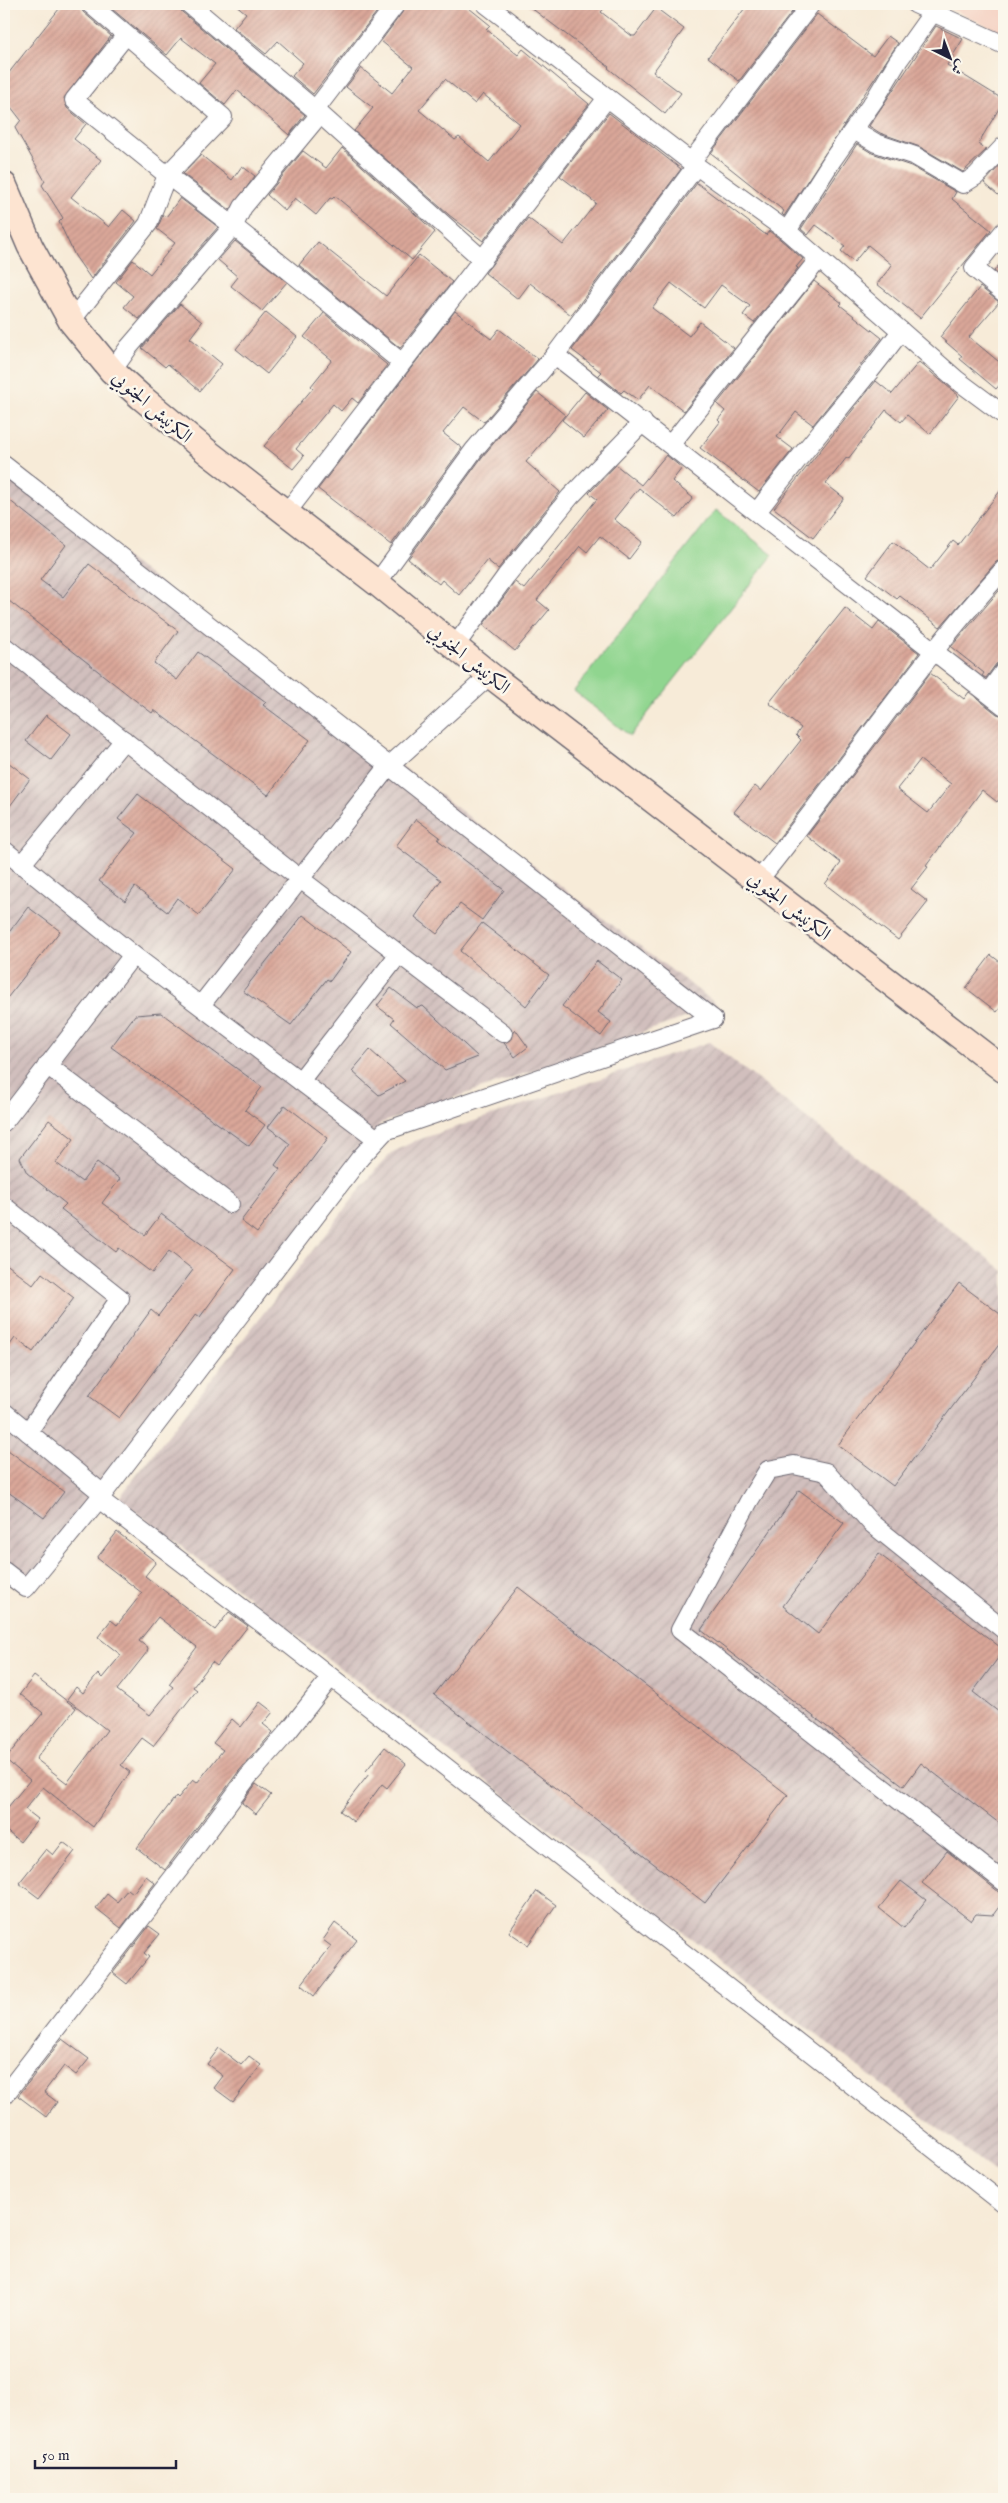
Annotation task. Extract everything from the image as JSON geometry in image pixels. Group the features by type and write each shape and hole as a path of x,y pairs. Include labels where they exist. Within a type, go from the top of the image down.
{"main road":[{"name":"الكرنيش الجنوبي","path":"4,185 30,246 71,321 112,371 210,454 377,583 490,675 1004,1070"}],"street":[{"path":"71,321 148,224 168,175 223,117 90,4"},
{"path":"189,4 317,112 483,260"},
{"path":"112,371 129,347 234,225 243,207 317,112 396,4"},
{"path":"486,4 694,164 787,231 958,380 1004,414"},
{"path":"377,583 474,450 555,355 811,4"},
{"path":"915,4 1004,45"},
{"path":"787,231 833,158 854,130 898,61 933,12"},
{"path":"126,34 74,100 234,225 326,303 401,362"},
{"path":"287,512 401,362 483,260 607,98"},
{"path":"854,130 876,143 915,156 963,184 976,176 1004,146"},
{"path":"1004,231 974,268 1004,293"},
{"path":"671,444 818,260"},
{"path":"757,512 810,444 869,374 901,331"},
{"path":"555,355 1004,706"},
{"path":"455,646 506,576 570,497 642,422"},
{"path":"4,465 712,1019 385,1131 360,1158 101,1496 26,1588 4,1571"},
{"path":"758,880 934,650 1004,569"},
{"path":"4,646 299,878 503,1033"},
{"path":"988,693 1004,671"},
{"path":"201,1005 388,767 490,675"},
{"path":"22,865 124,740"},
{"path":"4,850 134,955 377,1139"},
{"path":"300,1081 398,954"},
{"path":"4,1122 134,955"},
{"path":"47,1065 230,1204"},
{"path":"4,1206 120,1298 28,1432"},
{"path":"4,1412 101,1496 1004,2204"},
{"path":"1004,1630 871,1523 826,1472 794,1465 768,1470 749,1501 680,1630 1004,1882"},
{"path":"4,2096 188,1858 248,1777 330,1677"}],"shaded area":[{"path":"940,4 1004,4 1004,34 986,25"},
{"path":"4,465 719,1006 381,1123 26,1588 4,1571"},
{"path":"709,1042 1004,1271 1004,2179 119,1498 377,1168 393,1152 415,1141"}],"green space":[{"path":"716,510 773,555 630,736 574,691"}],"building":[{"path":"63,4 80,4 83,12 111,36 64,98 67,108 86,124 74,139 101,160 71,197 109,227 123,210 136,221 91,279 75,256 59,222 63,218 42,185 45,181 15,128 21,120 4,98 4,79"},
{"path":"106,4 178,4 182,12 305,115 289,135 237,90 225,105 199,83 215,64 181,38 167,55"},
{"path":"235,4 383,4 313,94 292,76 303,63 278,41 266,54 234,28 246,13"},
{"path":"406,4 464,4 490,25 486,29 518,55 523,49 589,104 483,241 449,215 354,131 373,108 346,87 361,68 392,93 413,67 381,41 404,10","holes":["445,79 475,104 483,94 520,124 489,162 459,137 455,140 419,110"]},
{"path":"526,4 608,4 601,12 632,36 635,36 656,8 684,29 653,72 681,93 665,114 609,67"},
{"path":"748,4 798,4 739,81 708,57"},
{"path":"817,14 873,56 888,36 898,43 784,216 782,214 784,211 711,153"},
{"path":"936,26 963,39 947,65 1004,100 978,144 986,150 963,172 920,147 880,133 869,126"},
{"path":"609,113 681,169 571,315 530,283 518,299 485,273 528,218 563,245 596,203 560,176"},
{"path":"857,144 872,153 911,166 956,192 952,199 991,230 920,318 877,284 892,265 868,245 854,262 841,251 845,246 816,225 808,235 801,229"},
{"path":"342,148 435,232 412,260 335,196 332,199 330,198 316,215 295,198 285,211 267,195 303,151 326,168"},
{"path":"201,155 232,180 242,166 255,176 230,210 183,174"},
{"path":"1002,163 1004,165 1004,200 984,183"},
{"path":"697,183 766,235 769,231 803,259 796,267 798,268 754,323 743,315 750,306 721,285 704,308 671,283 652,308 689,336 700,322 734,348 684,411 650,385 638,400 624,390 621,393 598,375 601,372 572,350"},
{"path":"180,198 218,227 139,319 124,307 133,296 116,282 133,260 150,274 175,243 157,229 163,215 166,217"},
{"path":"235,241 287,282 262,311 231,286 238,277 218,260"},
{"path":"318,242 386,296 419,255 452,282 400,348 299,265"},
{"path":"1004,259 1004,279 994,271"},
{"path":"814,281 842,303 840,305 882,338 813,425 796,412 777,437 793,449 759,492 700,448 720,422 718,420 725,411 717,404"},
{"path":"980,287 999,302 969,337 1004,366 1004,380 996,389 960,359 962,356 940,337"},
{"path":"180,304 202,322 190,338 222,364 200,391 168,364 165,367 142,348"},
{"path":"455,311 491,339 499,329 538,359 484,422 464,407 443,433 462,448 391,545 318,489"},
{"path":"266,312 297,337 267,374 236,349"},
{"path":"324,313 387,365 358,403 352,398 341,411 333,404 296,449 304,456 293,469 264,446 313,388 311,386 332,360 304,337"},
{"path":"919,362 959,396 930,434 907,415 901,422 886,410 826,484 844,498 813,538 774,508 876,381 892,394"},
{"path":"537,392 565,415 526,462 560,492 498,569 487,560 459,595 442,580 439,584 408,559 482,457"},
{"path":"585,392 608,410 584,438 562,420"},
{"path":"666,455 682,468 672,481 693,498 677,518 639,488 614,519 642,542 629,559 600,536 587,552 580,546 537,600 549,610 515,651 483,625 515,582 524,589 597,499 589,493 616,465 641,485"},
{"path":"1004,486 1004,559 996,562 940,627 900,596 897,599 867,576 893,541 930,570 953,541 958,545"},
{"path":"4,496 66,545 40,580 63,597 89,564 178,631 154,663 177,680 198,652 266,702 263,705 310,740 268,795 154,710 152,713 4,597"},
{"path":"1004,585 1004,660 996,664 986,678 982,676 984,673 951,647"},
{"path":"845,608 873,630 879,622 919,653 775,843 734,812 755,786 761,791 801,740 796,735 801,728 769,703"},
{"path":"930,673 964,699 969,692 997,714 1004,716 1004,792 997,802 982,790 926,866 928,867 911,889 928,902 898,940 825,884 841,863 807,836","holes":["920,760 951,784 928,813 897,789"]},
{"path":"46,715 71,734 51,760 26,741"},
{"path":"4,759 30,779 4,814"},
{"path":"138,794 236,869 199,915 177,898 167,912 135,887 125,901 99,881 137,833 118,819"},
{"path":"416,819 440,837 438,840 504,890 482,920 460,904 437,934 415,917 441,880 396,846"},
{"path":"28,907 60,931 4,1002 4,939"},
{"path":"303,915 351,952 330,981 327,979 291,1025 243,991"},
{"path":"482,923 549,975 526,1006 460,951"},
{"path":"991,955 1004,965 1004,1003 997,1012 966,988"},
{"path":"597,961 622,980 598,1012 611,1022 601,1036 562,1006"},
{"path":"391,988 417,1008 423,1006 478,1057 445,1070 391,1023 394,1019 377,1006"},
{"path":"161,1013 262,1087 245,1110 265,1125 249,1146 111,1047 135,1015"},
{"path":"515,1029 528,1047 515,1057 504,1043 512,1039"},
{"path":"370,1050 405,1081 379,1095 352,1071"},
{"path":"285,1105 328,1138 257,1233 241,1221 280,1169 275,1165 290,1144 268,1127"},
{"path":"49,1120 74,1139 56,1163 82,1182 97,1162 120,1179 102,1203 145,1235 161,1214 235,1269 200,1317 196,1314 119,1418 89,1396 151,1310 158,1316 193,1270 169,1251 152,1273 119,1248 116,1252 61,1209 66,1204 27,1173 20,1158"},
{"path":"4,1262 33,1285 42,1273 74,1298 33,1352 15,1338 4,1353"},
{"path":"959,1283 1004,1317 1004,1338 893,1486 838,1445"},
{"path":"4,1447 64,1492 44,1518 4,1489"},
{"path":"799,1490 844,1523 783,1606 818,1634 879,1554 1004,1650 973,1692 1004,1716 1004,1827 921,1763 904,1786 701,1630"},
{"path":"117,1532 156,1562 145,1576 215,1630 229,1612 248,1626 217,1666 212,1662 193,1687 197,1690 153,1746 142,1738 121,1765 130,1772 93,1827 43,1787 25,1809 38,1819 20,1842 4,1829 4,1812 30,1780 5,1759 43,1713 20,1694 34,1676 76,1708 36,1759 67,1783 107,1730 67,1699 76,1687 83,1693 98,1674 102,1678 121,1655 98,1637 111,1620 117,1625 142,1593 97,1558","holes":["158,1617 197,1647 169,1684 173,1687 150,1715 117,1690 147,1652 148,1648 139,1641"]},
{"path":"518,1587 788,1795 705,1903 434,1695"},
{"path":"260,1702 273,1712 263,1724 273,1732 239,1771 165,1870 137,1848 176,1796 178,1798 193,1780 197,1783 223,1750 213,1743 232,1719 241,1727"},
{"path":"385,1747 406,1764 387,1788 382,1784 354,1822 340,1811 369,1774 366,1771"},
{"path":"256,1784 271,1795 256,1814 242,1803"},
{"path":"63,1842 75,1851 39,1898 19,1883 46,1849 53,1855"},
{"path":"947,1851 1004,1896 1004,1900 993,1915 976,1914 971,1921 922,1883"},
{"path":"146,1876 155,1883 121,1928 96,1908 107,1894 117,1902 128,1889 133,1893"},
{"path":"901,1881 926,1900 904,1928 879,1908"},
{"path":"537,1891 556,1905 528,1945 509,1932"},
{"path":"335,1923 357,1940 314,1996 301,1985 331,1946 323,1940"},
{"path":"149,1926 160,1934 144,1953 149,1957 127,1984 113,1973"},
{"path":"62,2039 89,2059 76,2075 64,2066 44,2092 57,2102 46,2117 18,2096"},
{"path":"219,2048 241,2065 249,2056 261,2065 233,2102 214,2088 223,2076 207,2064"}]}
